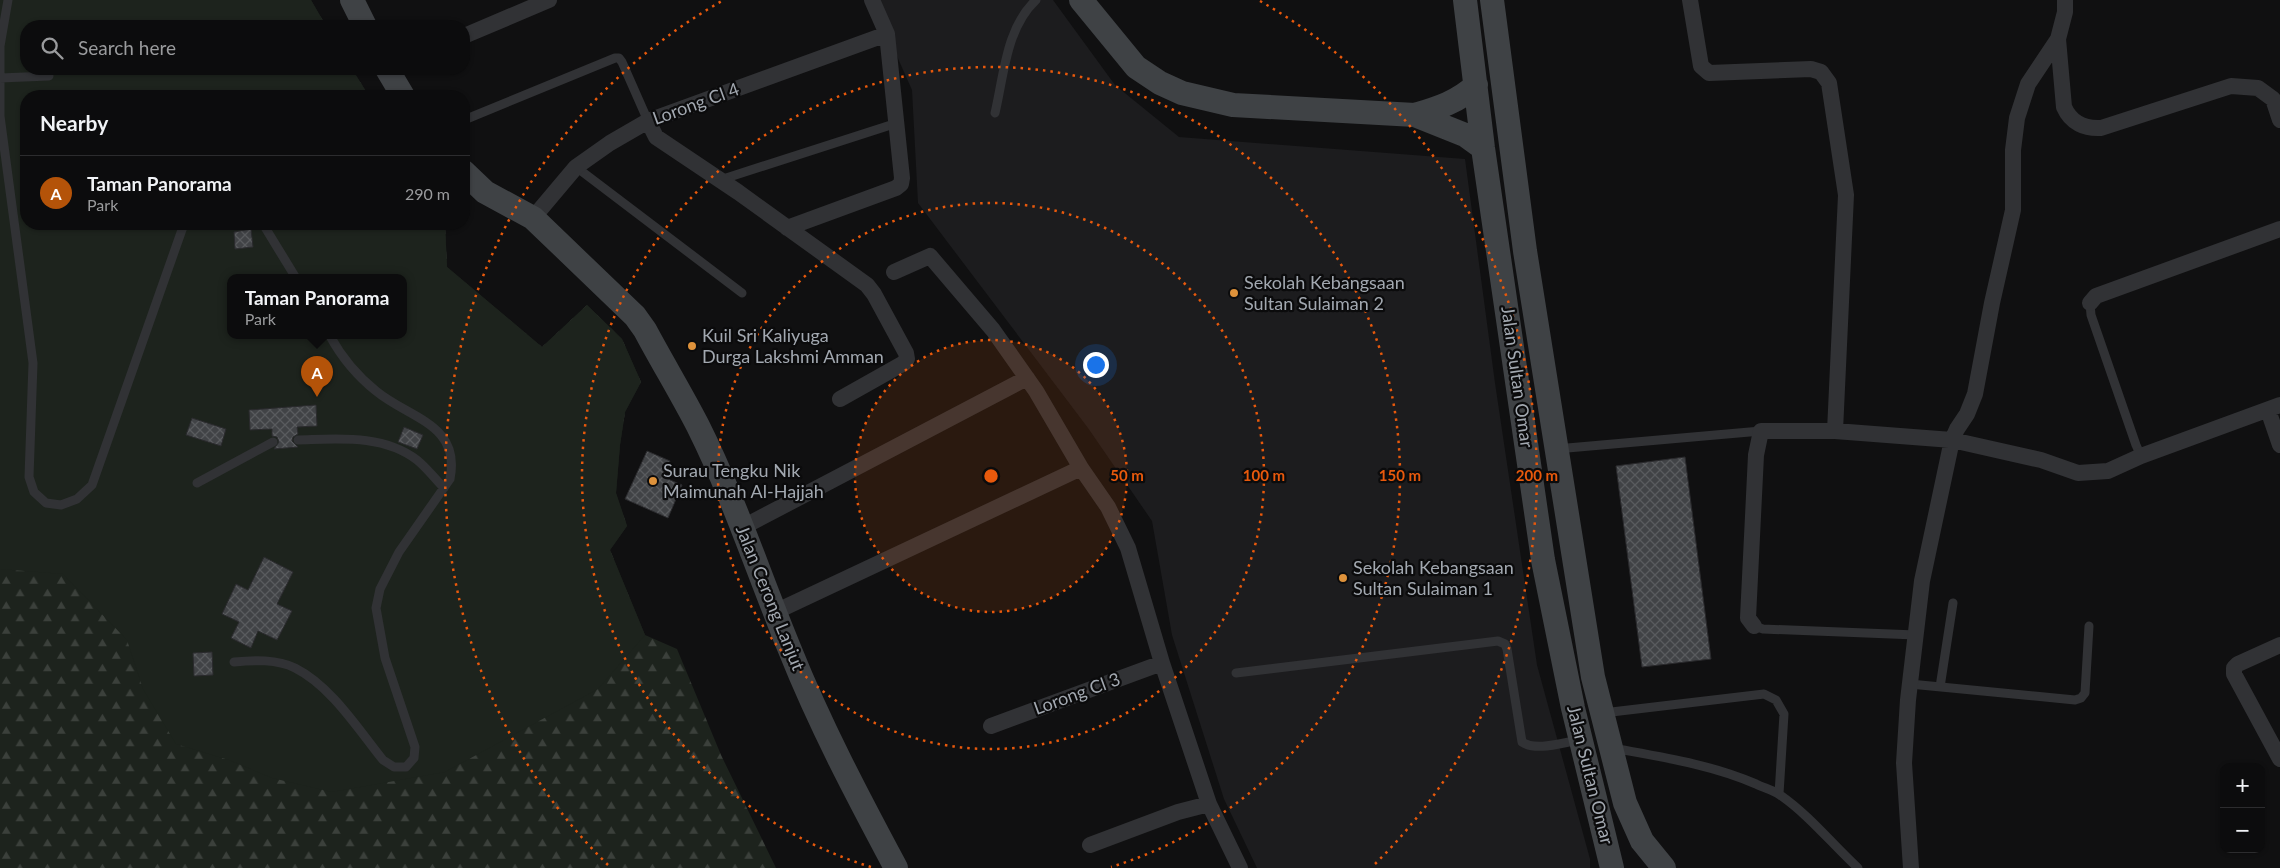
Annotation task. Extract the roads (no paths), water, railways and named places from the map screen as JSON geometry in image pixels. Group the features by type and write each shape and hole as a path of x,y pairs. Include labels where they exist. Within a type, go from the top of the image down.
{"main road":[{"path":"352,0 362,20"},
{"path":"1081,0 1136,67 1160,83 1182,92 1232,105 1415,116 1465,135 1484,148"},
{"name":"Jalan Sultan Omar","path":"1465,0 1484,148 1543,560 1580,740 1612,868"},
{"path":"1492,0 1525,251 1591,668 1625,802 1642,841 1664,868"},
{"path":"391,75 399,90"},
{"path":"1415,116 1462,98 1476,85"},
{"name":"Jalan Cerong Lanjut","path":"470,178 485,192 533,218 622,303 645,330 698,426 743,528 790,650 821,720 858,797 896,868"}],"street":[{"path":"470,33 549,0"},
{"path":"787,228 896,188 901,184 897,123 887,34 872,0"},
{"path":"1690,0 1701,66 1709,73 1811,69 1821,72 1829,83 1846,195 1835,431"},
{"path":"2065,0 2065,12 2058,40 2064,107 2067,116 2076,123 2086,127 2102,128 2230,86 2258,88 2273,100 2280,120"},
{"name":"Lorong Cl 4","path":"533,218 576,167 610,143 648,121 887,34"},
{"path":"1911,868 1904,763 1910,684 1922,581 1952,440 1967,414 1975,394 1997,276 2013,210 2013,150 2017,118 2028,84 2058,40"},
{"path":"648,121 656,136 867,285 874,294 906,353 907,359 904,363 840,399"},
{"path":"2090,303 2096,296 2280,229"},
{"path":"894,272 930,256 992,330 1027,378 1081,468 1108,507 1128,548 1162,663 1209,804 1240,868"},
{"path":"743,528 1027,378"},
{"path":"1754,626 1748,618 1756,455 1761,431 1835,431 1952,440 2041,460 2078,474 2108,471 2141,456 2274,408 2280,445"},
{"path":"775,612 1081,468"},
{"path":"2280,645 2238,664 2234,668 2234,674 2280,759"},
{"name":"Lorong Cl 3","path":"991,726 1162,663"},
{"path":"1090,845 1178,812 1209,804"}],"lane":[{"path":"8,0 0,46 0,116 33,363 29,477 34,492 46,503 61,506 77,499 92,485 182,230"},
{"path":"995,113 1015,29 1027,9 1036,0"},
{"path":"470,118 619,58 648,121"},
{"path":"0,78 49,76"},
{"path":"720,180 897,123"},
{"path":"576,167 742,292"},
{"path":"267,230 294,274"},
{"path":"2090,303 2091,315 2141,456"},
{"path":"234,662 260,660 294,667 320,684 383,760 394,767 406,767 414,758 415,747 385,658 376,608 380,589 399,552 450,479 453,465 450,446 436,429 378,392 352,370 332,339"},
{"path":"1556,449 1761,431"},
{"path":"298,440 358,438 392,447 417,460 444,488"},
{"path":"197,483 273,442"},
{"path":"1940,687 1953,604"},
{"path":"1754,626 1762,629 1916,636"},
{"path":"1910,684 2075,700 2081,698 2085,693 2089,626"},
{"path":"1236,673 1498,642 1505,644 1507,649 1522,742 1528,746 1536,746 1580,740"},
{"path":"1601,713 1764,694 1776,700 1784,714 1779,794"},
{"path":"1610,748 1688,762 1737,776 1779,794 1813,821 1838,850 1858,868"}],"place":[{"name":"Sekolah Kebangsaan Sultan Sulaiman 2","path":"1234,293"},
{"name":"Kuil Sri Kaliyuga Durga Lakshmi Amman","path":"692,346"},
{"name":"Taman Panorama","path":"317,397"},
{"name":"Surau Tengku Nik Maimunah Al-Hajjah","path":"653,481"},
{"name":"Sekolah Kebangsaan Sultan Sulaiman 1","path":"1343,578"}]}
